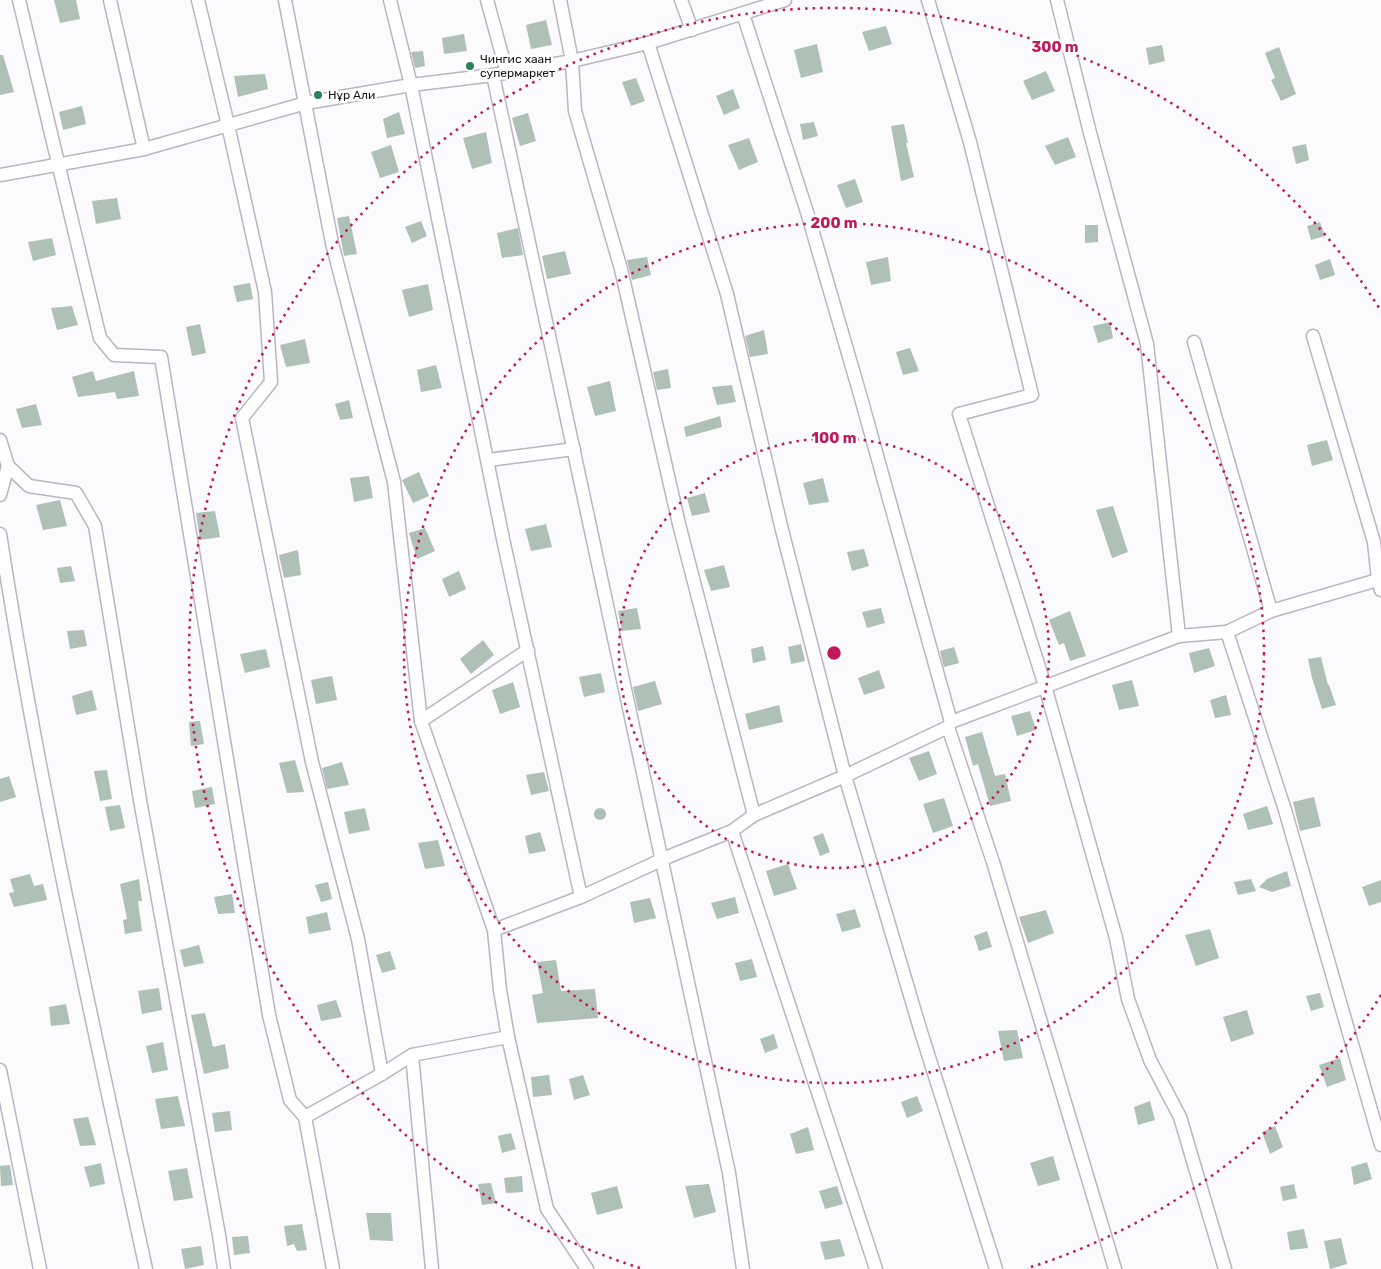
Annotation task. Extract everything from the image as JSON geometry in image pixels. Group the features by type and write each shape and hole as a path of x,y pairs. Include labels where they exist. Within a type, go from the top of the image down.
{"street":[{"path":"19,0 100,338 114,355 161,357 269,1015 290,1100 304,1117 333,1269"},
{"path":"110,0 144,149"},
{"path":"198,0 265,292 271,382 242,418 312,762 358,939 382,1074"},
{"path":"286,0 332,243 394,482 421,721 494,930 500,990 508,1037 547,1210 587,1269"},
{"path":"390,0 411,85 581,897"},
{"path":"487,0 507,73"},
{"path":"560,0 572,61 575,110 622,269 679,524 754,815"},
{"path":"681,0 692,30"},
{"path":"0,175 144,149 306,103 411,85 507,73 572,61 648,43 783,0"},
{"path":"928,0 970,142 1032,395 959,414 1045,686 1116,938 1128,998 1150,1060 1180,1117 1225,1269"},
{"path":"1057,0 1090,133 1147,344 1179,636"},
{"path":"743,14 810,221 859,389 950,725 1115,1269"},
{"path":"648,43 727,294 781,526 845,776 921,1032 996,1269"},
{"path":"493,75 729,1173 744,1269"},
{"path":"494,930 581,897 732,831 754,815 845,776 950,725 1045,686 1179,636 1227,632 1271,611 1380,583 1374,542 1313,336"},
{"path":"1194,342 1271,611"},
{"path":"0,440 8,466 29,486 76,493 94,526 140,800 224,1269"},
{"path":"488,460 574,449"},
{"path":"0,495 8,466"},
{"path":"0,534 16,639 77,950 146,1269"},
{"path":"1227,632 1285,810 1381,1145"},
{"path":"421,721 528,650"},
{"path":"732,831 876,1269"},
{"path":"304,1117 412,1056 508,1037"},
{"path":"412,1056 432,1269"},
{"path":"0,1070 40,1269"}],"building":[{"path":"54,0 76,0 80,19 60,23"},
{"path":"546,20 552,45 531,49 526,25"},
{"path":"886,26 892,44 869,51 862,32"},
{"path":"464,34 467,51 444,54 442,38"},
{"path":"817,44 823,72 801,78 794,50"},
{"path":"1162,45 1165,61 1149,65 1146,48"},
{"path":"1279,47 1296,94 1281,101 1271,80 1275,78 1265,53"},
{"path":"423,51 425,66 415,68 411,52"},
{"path":"0,55 3,55 14,92 0,95"},
{"path":"1046,71 1055,91 1032,100 1023,81"},
{"path":"265,74 268,89 238,97 234,76"},
{"path":"636,78 645,101 631,106 622,82"},
{"path":"733,89 740,108 724,115 716,96"},
{"path":"82,106 86,124 63,130 59,112"},
{"path":"399,112 405,134 387,138 383,119"},
{"path":"528,113 536,141 520,146 512,118"},
{"path":"814,122 818,136 803,140 800,124"},
{"path":"904,124 908,143 906,143 914,177 901,181 891,126"},
{"path":"486,132 492,163 472,169 463,138"},
{"path":"1068,137 1076,157 1055,165 1045,146"},
{"path":"749,138 758,162 739,170 728,145"},
{"path":"1306,144 1309,160 1296,164 1292,147"},
{"path":"391,145 399,172 380,178 371,152"},
{"path":"855,179 863,202 846,208 837,185"},
{"path":"117,198 121,219 96,224 92,201"},
{"path":"349,216 357,254 344,256 337,218"},
{"path":"421,221 427,236 412,243 405,227"},
{"path":"1320,222 1325,236 1311,240 1307,226"},
{"path":"1085,225 1098,225 1098,242 1085,243"},
{"path":"518,228 523,255 502,258 497,233"},
{"path":"52,238 56,255 33,261 28,242"},
{"path":"565,251 571,274 547,279 542,256"},
{"path":"647,257 651,275 632,280 627,260"},
{"path":"888,257 891,281 871,285 866,262"},
{"path":"1330,259 1335,275 1320,280 1315,265"},
{"path":"250,283 253,299 237,302 233,286"},
{"path":"428,284 433,310 409,317 402,290"},
{"path":"72,306 78,325 57,330 51,308"},
{"path":"1110,322 1113,338 1098,343 1093,326"},
{"path":"200,324 206,353 192,356 186,327"},
{"path":"764,330 768,354 750,357 745,336"},
{"path":"305,339 310,363 286,367 280,345"},
{"path":"910,348 919,371 903,375 896,352"},
{"path":"436,365 442,388 421,392 417,370"},
{"path":"668,369 671,388 657,390 653,372"},
{"path":"93,371 96,381 134,371 139,396 117,399 115,392 78,397 72,377"},
{"path":"610,381 616,411 595,416 587,387"},
{"path":"732,385 736,402 717,405 712,387"},
{"path":"349,400 353,418 340,420 335,404"},
{"path":"36,404 42,425 22,428 16,409"},
{"path":"720,416 722,427 686,437 684,427"},
{"path":"1327,440 1333,460 1312,466 1307,445"},
{"path":"419,472 429,496 413,503 402,480"},
{"path":"369,476 373,498 354,502 350,478"},
{"path":"823,478 829,502 809,505 803,483"},
{"path":"705,493 710,512 692,516 687,498"},
{"path":"60,500 67,526 43,530 36,505"},
{"path":"1113,506 1128,552 1112,558 1096,510"},
{"path":"215,511 220,537 200,540 196,513"},
{"path":"546,524 552,547 531,551 525,529"},
{"path":"425,528 435,551 417,559 409,533"},
{"path":"864,549 869,566 852,571 847,552"},
{"path":"298,550 301,575 284,578 279,555"},
{"path":"724,565 730,587 711,591 704,570"},
{"path":"71,566 75,581 60,583 57,568"},
{"path":"459,571 466,589 449,597 442,579"},
{"path":"637,608 641,629 622,631 618,611"},
{"path":"881,608 885,623 867,628 862,612"},
{"path":"1070,611 1086,656 1070,661 1064,643 1059,645 1049,620"},
{"path":"84,630 87,646 70,649 67,631"},
{"path":"483,640 494,655 471,674 460,659"},
{"path":"801,644 805,661 791,664 788,647"},
{"path":"763,646 766,660 753,663 751,649"},
{"path":"954,647 959,663 944,667 940,651"},
{"path":"1209,648 1215,666 1194,673 1189,653"},
{"path":"266,649 270,667 245,673 240,654"},
{"path":"1321,657 1328,685 1336,705 1322,709 1308,659"},
{"path":"879,670 885,688 864,695 858,678"},
{"path":"601,673 605,692 584,697 579,677"},
{"path":"332,676 337,700 316,704 311,680"},
{"path":"1132,680 1139,706 1119,710 1112,685"},
{"path":"655,681 662,704 638,711 633,687"},
{"path":"513,682 520,707 500,714 492,690"},
{"path":"92,690 97,710 76,715 72,696"},
{"path":"1226,695 1231,715 1215,718 1210,700"},
{"path":"779,705 783,722 749,730 745,714"},
{"path":"1030,711 1036,730 1017,736 1011,716"},
{"path":"200,721 204,744 191,746 189,722"},
{"path":"982,732 995,776 1005,774 1011,801 990,806 978,764 973,766 965,737"},
{"path":"929,751 937,774 919,781 909,758"},
{"path":"295,760 304,792 287,793 279,763"},
{"path":"342,762 349,785 327,789 322,768"},
{"path":"107,770 112,799 100,801 94,771"},
{"path":"544,772 549,791 531,795 526,775"},
{"path":"9,776 16,797 0,802 0,779"},
{"path":"212,787 215,804 195,808 192,791"},
{"path":"1314,797 1321,826 1300,831 1293,802"},
{"path":"944,798 953,826 933,833 923,804"},
{"path":"120,805 125,828 110,831 105,807"},
{"path":"1267,806 1273,824 1248,830 1243,814"},
{"path":"365,808 370,830 349,834 344,812"},
{"path":"598,808 602,808 606,814 602,820 598,820 594,816 594,812"},
{"path":"540,832 546,851 529,854 525,836"},
{"path":"823,833 830,852 820,856 813,837"},
{"path":"438,840 445,866 425,869 418,843"},
{"path":"788,864 797,889 774,896 766,871"},
{"path":"1287,871 1291,886 1272,892 1259,887 1267,879"},
{"path":"30,874 34,886 43,884 47,900 14,907 9,893 14,892 10,879"},
{"path":"139,879 142,901 138,901 142,931 125,934 123,920 127,919 120,884"},
{"path":"1251,879 1256,891 1238,895 1234,882"},
{"path":"1381,880 1381,902 1369,906 1362,887"},
{"path":"328,882 332,899 321,902 315,885"},
{"path":"232,894 235,913 218,914 214,897"},
{"path":"735,897 739,913 717,919 711,903"},
{"path":"650,898 656,918 634,923 630,902"},
{"path":"855,909 861,927 842,932 836,914"},
{"path":"1046,910 1054,933 1028,943 1019,917"},
{"path":"327,912 331,930 309,934 306,917"},
{"path":"1210,929 1219,958 1196,966 1185,935"},
{"path":"987,931 992,947 979,951 974,936"},
{"path":"199,945 204,963 184,967 180,950"},
{"path":"390,951 396,969 382,973 376,955"},
{"path":"752,959 757,977 740,981 735,963"},
{"path":"556,960 561,991 595,989 598,1018 537,1023 532,995 543,993 537,962"},
{"path":"159,988 162,1010 142,1014 138,991"},
{"path":"1320,993 1324,1007 1311,1011 1306,996"},
{"path":"336,1000 342,1017 321,1021 317,1005"},
{"path":"66,1004 70,1024 51,1026 49,1007"},
{"path":"1247,1010 1254,1034 1231,1042 1223,1017"},
{"path":"205,1013 213,1047 225,1044 229,1068 204,1074 191,1015"},
{"path":"1017,1030 1023,1058 1004,1061 998,1031"},
{"path":"774,1034 778,1048 765,1053 760,1039"},
{"path":"163,1042 168,1070 152,1073 146,1046"},
{"path":"1340,1058 1346,1080 1327,1087 1319,1065"},
{"path":"549,1075 552,1095 533,1097 531,1077"},
{"path":"583,1075 590,1095 574,1100 569,1079"},
{"path":"178,1096 185,1126 161,1129 155,1099"},
{"path":"917,1096 923,1111 907,1118 901,1102"},
{"path":"1150,1101 1155,1120 1138,1125 1134,1107"},
{"path":"230,1111 232,1130 215,1132 212,1113"},
{"path":"88,1117 96,1145 80,1146 73,1119"},
{"path":"1275,1126 1283,1147 1270,1154 1262,1132"},
{"path":"808,1127 814,1150 796,1154 790,1134"},
{"path":"511,1133 516,1149 502,1153 498,1136"},
{"path":"1053,1156 1060,1180 1038,1186 1030,1163"},
{"path":"1367,1162 1372,1179 1354,1185 1351,1167"},
{"path":"101,1163 105,1184 90,1187 84,1167"},
{"path":"10,1165 13,1185 1,1186 0,1166"},
{"path":"187,1168 193,1198 174,1201 168,1171"},
{"path":"522,1176 523,1192 506,1193 504,1178"},
{"path":"491,1183 496,1203 482,1205 478,1184"},
{"path":"709,1184 716,1212 694,1218 685,1186"},
{"path":"1294,1184 1297,1198 1283,1201 1280,1187"},
{"path":"617,1186 623,1208 597,1215 591,1193"},
{"path":"837,1186 843,1204 825,1209 819,1191"},
{"path":"366,1213 391,1213 393,1241 370,1240"},
{"path":"302,1224 307,1250 297,1251 294,1244 287,1246 284,1226"},
{"path":"1304,1229 1308,1248 1290,1250 1287,1232"},
{"path":"248,1236 250,1253 234,1255 232,1237"},
{"path":"1341,1238 1347,1264 1330,1269 1324,1241"},
{"path":"840,1239 845,1256 825,1260 820,1242"},
{"path":"201,1246 204,1265 185,1269 181,1249"}],"place":[{"name":"Чингис хаан супермаркет","path":"470,66"},
{"name":"Нұр Али","path":"318,95"}]}
